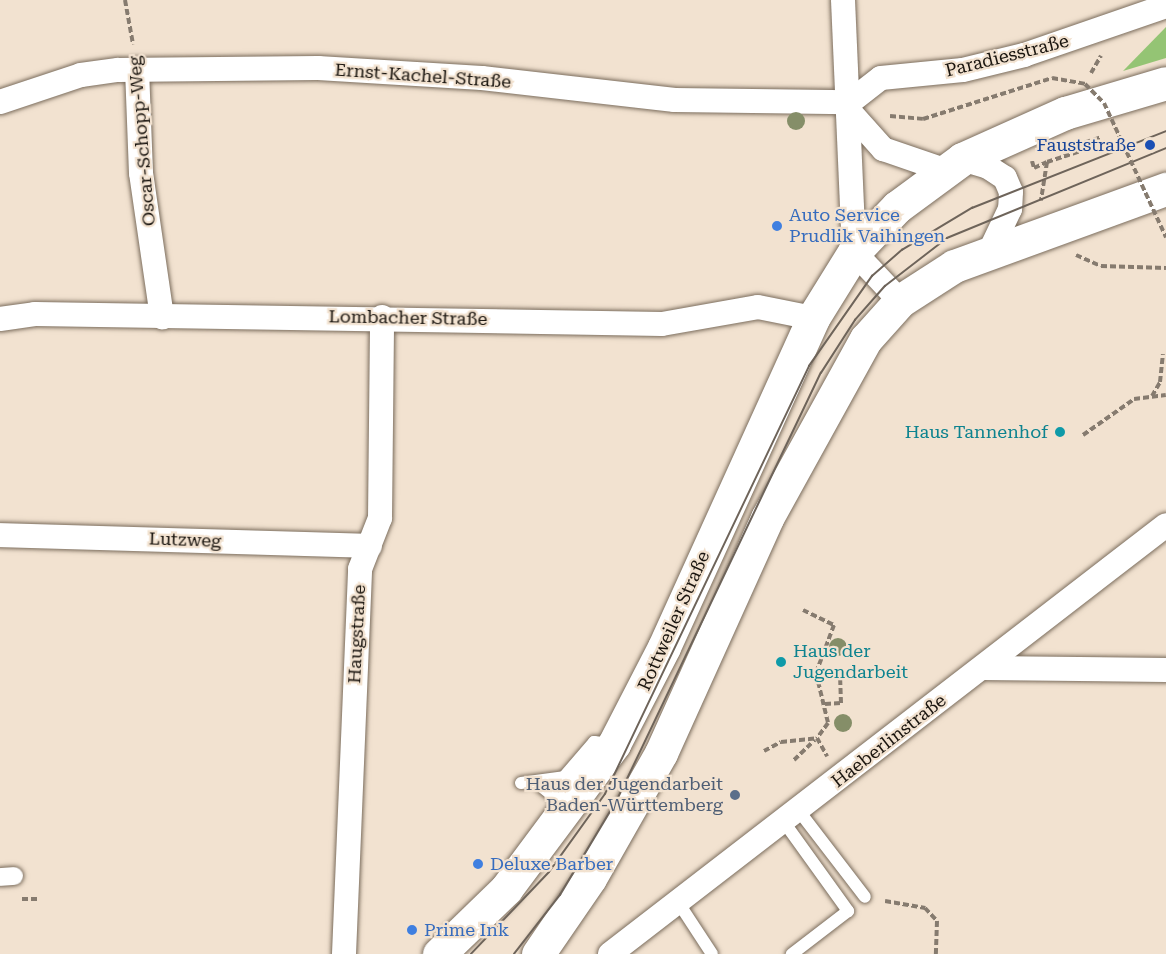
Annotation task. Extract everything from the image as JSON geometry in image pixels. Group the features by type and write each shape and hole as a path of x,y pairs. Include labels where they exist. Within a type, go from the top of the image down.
{"main road":[{"name":"Rottweiler Straße","path":"439,954 506,889 614,744 664,647 813,318 854,252 897,207 953,164 1065,113 1166,83"},
{"path":"538,954 590,878 661,753 767,518 840,379 900,301 928,280 990,251 1166,189"}],"street":[{"path":"843,0 850,107 854,252 900,301"},
{"name":"Paradiesstraße","path":"850,107 881,78 963,70 1024,55 1166,6"},
{"name":"Ernst-Kachel-Straße","path":"0,102 81,75 137,69 383,71 675,100 850,107"},
{"name":"Oscar-Schopp-Weg","path":"137,69 141,173 162,317"},
{"path":"850,107 883,149 953,164 988,167 1005,178 1011,192 1010,208 990,251"},
{"name":"Lombacher Straße","path":"0,319 35,314 162,317 382,317 662,324 758,307 813,318"},
{"name":"Haugstraße","path":"344,954 360,569 380,518 382,317"},
{"name":"Haeberlinstraße","path":"610,954 841,779 1166,525"},
{"name":"Lutzweg","path":"0,535 370,546"},
{"path":"982,668 1166,670"}],"lane":[{"path":"521,783 564,777 594,742 614,744"},
{"path":"536,782 568,808"},
{"path":"791,817 865,897"},
{"path":"791,817 848,911 792,954"},
{"path":"678,902 712,954"}],"path":[{"name":"Oscar-Schopp-Weg","path":"125,0 137,69"},
{"path":"1085,84 1104,51"},
{"path":"900,119 923,119 1052,78 1085,84 1104,103 1166,237"},
{"path":"1032,160 1116,132"},
{"path":"1047,162 1084,150"},
{"path":"1069,251 1101,266 1166,268"},
{"path":"1151,397 1160,382 1163,354"},
{"path":"1083,435 1134,399 1166,395"},
{"path":"794,760 817,738 828,723 816,673 834,625 803,610"},
{"path":"825,704 841,704 840,671"},
{"path":"764,751 781,742 817,738"},
{"path":"817,738 841,779"}],"green space":[{"path":"1166,27 1166,58 1123,71"}],"tram line":[{"path":"471,954 549,872 605,794 809,366 872,276 902,250 972,208 1166,131"},
{"path":"514,954 560,895 617,800 821,373 855,320 885,286 947,238 1166,148"}],"place":[{"name":"Fauststraße","path":"1150,145"},
{"name":"Auto Service Prudlik Vaihingen","path":"777,226"},
{"name":"Haus Tannenhof","path":"1060,432"},
{"name":"Haus der Jugendarbeit","path":"781,662"},
{"name":"Haus der Jugendarbeit Baden-Württemberg","path":"735,795"},
{"name":"Deluxe Barber","path":"478,864"},
{"name":"Prime Ink","path":"412,930"}]}
